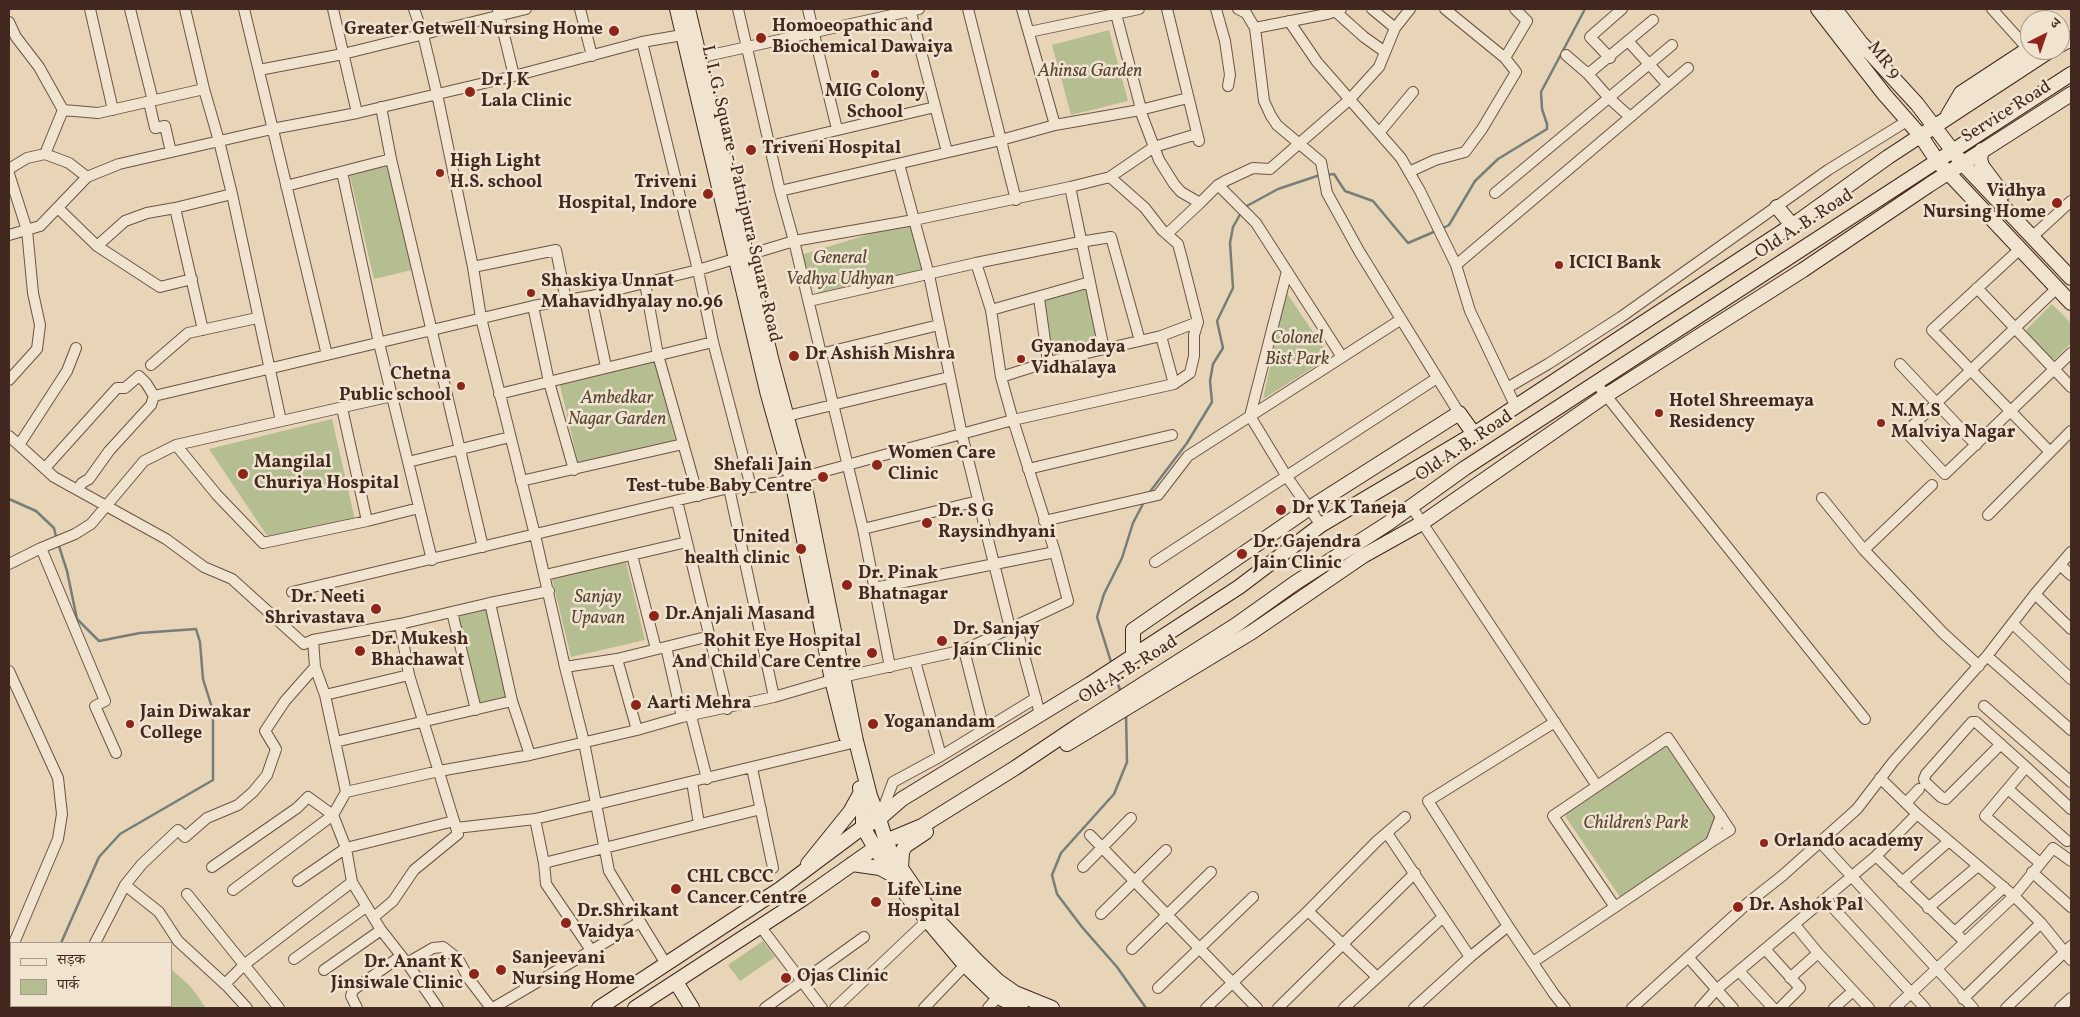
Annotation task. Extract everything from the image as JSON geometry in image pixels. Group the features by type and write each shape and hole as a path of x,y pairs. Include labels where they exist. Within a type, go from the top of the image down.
{"main road":[{"name":"L. I. G. Square - Patnipura Square Road","path":"677,9 688,33 742,257 787,416 797,478 837,678 848,744 861,792 863,827"},
{"name":"L. I. G. Square - Patnipura Square Road","path":"688,9 688,33"},
{"name":"MR 9","path":"1818,9 1920,135 1938,162"},
{"name":"MR 9","path":"1835,9 1861,42 1917,104 1953,152"},
{"path":"1934,126 2024,60"},
{"path":"2069,80 1953,152 1962,164 2071,277"},
{"name":"Service Road","path":"1149,688 1252,632 1363,556 1422,523 1605,396 1803,270 1930,184 2071,94"},
{"name":"Old A. B. Road","path":"863,827 879,819 902,799 1090,684 1239,587 1321,526 1474,434 1792,225 1934,126"},
{"path":"1982,150 1980,159 1982,166 2006,197 2010,213"},
{"name":"Old A. B. Road","path":"636,1008 881,845 940,819 1149,688 1295,583 1387,524 1465,468 1953,152"},
{"path":"1938,162 2071,303"},
{"path":"1930,184 1951,186 1966,191"},
{"path":"1777,207 1792,225"},
{"name":"L. I. G. Square - Patnipura Square Road","path":"742,257 767,391 797,478"},
{"path":"1133,656 1132,630 1308,509 1459,413 1474,434"},
{"name":"L. I. G. Square - Patnipura Square Road","path":"837,678 870,796 879,819 881,845"},
{"path":"802,873 815,853 850,812 861,792"},
{"path":"897,872 905,846 940,819"},
{"path":"599,1008 802,873 863,827 881,845 897,872 965,965 1021,1008"},
{"path":"852,864 897,872"},
{"path":"930,918 998,981 1002,992"},
{"path":"676,982 692,1008"},
{"path":"1002,992 1015,993 1052,1008"}],"street":[{"path":"90,9 114,110"},
{"path":"130,9 151,101 155,128 165,126 171,152"},
{"path":"185,9 232,194 268,370 281,421"},
{"path":"244,9 327,354"},
{"path":"333,9 357,113"},
{"path":"414,9 423,34 437,94 481,318 536,535 565,667 584,742 609,871 666,964"},
{"path":"259,70 343,54 423,34 498,12 526,9"},
{"path":"580,9 592,56"},
{"path":"738,9 780,191 809,301 820,354 863,529 890,667"},
{"path":"808,9 837,129"},
{"path":"694,59 913,9 947,152"},
{"path":"968,9 1016,200"},
{"path":"1022,9 1055,125"},
{"path":"1029,32 1139,9"},
{"path":"154,396 533,306 590,296 645,283 698,270 794,241 1016,200 1110,177 1154,147 1198,138 1167,9"},
{"path":"1216,9 1225,41 1230,75 1228,86"},
{"path":"1238,9 1246,13 1255,28 1264,101 1277,125 1321,162 1327,193 1400,320 1459,413"},
{"path":"1372,9 1395,28"},
{"path":"1167,234 1218,185 1253,168 1270,169 1349,100 1379,66 1395,28 1410,9"},
{"path":"1409,172 1435,160 1465,152 1482,129 1516,72 1505,58 1445,9"},
{"path":"1610,58 1590,38 1622,9"},
{"path":"1992,9 2020,39"},
{"path":"1255,28 1338,10 1364,37 1385,52"},
{"path":"1505,58 1527,21 1521,11"},
{"path":"498,12 514,76"},
{"path":"1116,14 1140,109 1154,147 1174,184 1181,192 1200,203"},
{"path":"1588,74 1610,58 1653,20"},
{"path":"1289,21 1317,62 1401,158 1456,265 1470,311 1516,405"},
{"path":"9,22 16,37 39,67 63,110"},
{"path":"9,235 40,226 87,177 119,164 272,129 357,113 514,76 642,42 688,33"},
{"path":"1628,41 1668,85"},
{"path":"642,42 698,270 713,342 751,487"},
{"path":"1495,193 1672,45"},
{"path":"1566,55 1588,74 1609,98 1630,117"},
{"path":"1456,265 1688,68"},
{"path":"63,110 98,113 204,89"},
{"path":"1380,133 1413,92"},
{"path":"780,191 1001,140 1055,125 1188,98"},
{"path":"381,107 391,159 483,548"},
{"path":"770,146 935,107"},
{"path":"44,154 63,110"},
{"path":"1507,388 1621,317 1828,170 1907,121"},
{"path":"9,380 37,349 40,325 33,293 27,230 9,176 27,158 44,154 69,163 87,177"},
{"path":"286,186 391,159"},
{"path":"899,164 929,275 949,377 978,501 1013,627 1040,714"},
{"path":"342,172 379,343 432,560"},
{"path":"292,592 729,488 751,487 797,478 1013,420 1174,384 1190,373 1194,356 1194,336 1198,322 1178,244 1145,208 1110,177"},
{"path":"1218,185 1256,223 1342,357"},
{"path":"1070,187 1080,242 1104,349"},
{"path":"98,246 125,221 147,213 232,194"},
{"path":"2033,236 2071,201"},
{"path":"58,208 98,246 160,287 192,279"},
{"path":"175,208 203,330"},
{"path":"809,301 976,263 1111,237 1140,341"},
{"path":"2021,248 1932,330 2050,452"},
{"path":"472,267 556,250 566,300"},
{"path":"346,792 439,771 530,755 637,730 686,716 727,709 837,678 964,650 1068,602 1056,552 1044,521 1001,377 991,310 976,263"},
{"path":"1287,272 1250,416 1287,477 1321,526"},
{"path":"991,310 1039,298 1090,282"},
{"path":"645,283 658,355 698,496"},
{"path":"1976,288 2071,387"},
{"path":"2058,288 1906,432 1945,474 2071,353"},
{"path":"590,296 606,367"},
{"path":"1039,298 1048,362"},
{"path":"533,306 549,382 574,470"},
{"path":"151,365 188,333 257,318"},
{"path":"1044,521 1158,495 1188,456 1400,320"},
{"path":"1001,377 1048,362 1161,336 1198,322"},
{"path":"820,354 939,326"},
{"path":"1161,336 1174,384"},
{"path":"499,394 713,342"},
{"path":"19,445 67,371 76,348"},
{"path":"1900,364 1976,445"},
{"path":"45,468 117,388 125,388 139,376 154,396"},
{"path":"787,416 949,377"},
{"path":"1155,562 1437,378"},
{"path":"1596,383 1865,718"},
{"path":"78,489 82,483 89,479 109,451 151,405 154,396"},
{"path":"9,564 68,537 91,524 144,461 176,445 392,396"},
{"path":"342,408 367,521"},
{"path":"1988,514 2071,431"},
{"path":"1028,469 1172,435"},
{"path":"9,436 54,477 166,539 204,568 232,579 304,644 314,640 400,624 549,591"},
{"path":"408,462 510,437"},
{"path":"522,481 683,444"},
{"path":"176,445 217,495 263,543 419,508"},
{"path":"1864,550 1932,485"},
{"path":"729,488 774,697"},
{"path":"1822,498 1864,550 1943,634 1979,666"},
{"path":"677,501 727,709"},
{"path":"863,529 978,501"},
{"path":"1411,506 1597,786"},
{"path":"545,575 687,542"},
{"path":"44,547 105,702 95,706 116,753"},
{"path":"874,588 1056,552"},
{"path":"1632,1008 1857,809 1868,797 1880,778 1979,666 2035,594 2071,552"},
{"path":"632,555 661,648 706,778"},
{"path":"2060,565 2071,575"},
{"path":"2035,594 2071,629"},
{"path":"490,603 512,701 530,755"},
{"path":"452,612 476,710"},
{"path":"374,917 393,901 414,870 458,834 409,675 400,624"},
{"path":"2013,624 2071,679"},
{"path":"565,667 617,659 710,636"},
{"path":"234,890 333,815 346,792 325,695 315,667 314,640"},
{"path":"964,650 984,729"},
{"path":"1987,656 2071,730"},
{"path":"617,659 637,730"},
{"path":"915,661 941,756"},
{"path":"96,942 125,885 142,864 178,830 185,837 207,818 238,805 253,792 267,774 276,749 265,731 285,701 315,667"},
{"path":"9,671 58,778 62,814 58,839 14,942"},
{"path":"325,695 409,675"},
{"path":"879,819 893,782 941,756 1036,698"},
{"path":"335,742 512,701"},
{"path":"1984,706 2071,782"},
{"path":"1555,722 1428,800 1508,926 1565,1008"},
{"path":"2001,744 1946,799 1941,797 1925,782 1926,774 1972,722 1976,722 2001,744 2071,809"},
{"path":"1533,962 1730,830 1668,738 1553,816 1615,907"},
{"path":"298,880 346,848 455,825 535,819 848,744"},
{"path":"2026,767 1985,816 2040,863"},
{"path":"752,768 773,868"},
{"path":"1880,778 1917,814 2014,896 2069,953 2006,1008"},
{"path":"692,782 700,824"},
{"path":"1906,803 1918,789"},
{"path":"2008,789 2067,841"},
{"path":"212,867 297,808 308,797 333,815 346,848 352,882 381,930 404,959 435,1008"},
{"path":"544,863 761,809"},
{"path":"1700,1008 1716,990 1876,856 1917,814"},
{"path":"1206,1008 1308,911 1377,841 1405,817"},
{"path":"1082,867 1131,818"},
{"path":"535,819 544,863 546,884 591,950"},
{"path":"1387,833 1470,957"},
{"path":"1090,835 1257,1008"},
{"path":"1902,882 1950,841"},
{"path":"1820,842 1973,1008"},
{"path":"1895,1008 2014,896 2032,872 2054,848 2071,861"},
{"path":"1101,914 1166,850"},
{"path":"1876,856 1965,942"},
{"path":"1928,908 1978,866"},
{"path":"1132,949 1210,872"},
{"path":"2032,872 2071,907"},
{"path":"1278,1008 1415,873"},
{"path":"225,984 245,964 352,882"},
{"path":"125,885 159,912 178,941 225,984 247,1008"},
{"path":"1955,932 2004,887"},
{"path":"187,894 279,1008"},
{"path":"1158,988 1253,897"},
{"path":"1825,899 1925,1008"},
{"path":"294,959 366,907"},
{"path":"1308,911 1377,977"},
{"path":"1344,1008 1443,917"},
{"path":"835,1008 930,918"},
{"path":"357,1008 350,996 353,990 404,959 433,948 443,947 458,959 469,979 492,1008 640,922"},
{"path":"1963,999 2041,923"},
{"path":"1795,925 1869,1008"},
{"path":"760,926 822,1008"},
{"path":"1414,1008 1470,957 1508,926"},
{"path":"324,970 381,930"},
{"path":"765,1008 864,937"},
{"path":"1765,949 1800,988 1780,1008"},
{"path":"1790,978 1818,953"},
{"path":"1688,957 1733,1008"},
{"path":"924,1008 965,965"},
{"path":"1739,972 1773,1008"},
{"path":"1834,1008 1853,991"},
{"path":"988,1008 1002,992"},
{"path":"2060,1008 2071,998"}],"green space":[{"name":"Ahinsa Garden","path":"1109,30 1128,101 1071,115 1052,45"},
{"path":"390,163 416,269 374,279 349,172"},
{"name":"General Vedhya Udhyan","path":"909,222 924,269 824,303 801,255"},
{"path":"1088,287 1099,342 1048,352 1038,297"},
{"name":"Colonel Bist Park","path":"1286,292 1330,357 1263,399"},
{"path":"2052,304 2071,323 2071,343 2052,362 2023,333"},
{"name":"Ambedkar Nagar Garden","path":"656,359 675,440 578,462 559,381"},
{"path":"332,419 355,520 268,537 209,449"},
{"name":"Sanjay Upavan","path":"626,562 645,640 571,657 552,579"},
{"path":"489,608 508,696 472,704 454,616"},
{"name":"Children's Park","path":"1666,745 1722,828 1620,897 1565,816 1566,812"},
{"path":"763,941 775,957 740,981 728,965"},
{"path":"172,970 191,987 206,1008 103,1008 172,1007"}],"waterway":[{"path":"1441,229 1449,225 1475,181 1498,159 1547,129 1542,109 1541,92 1585,9"},
{"path":"1325,175 1334,174 1345,191 1373,201 1408,243 1436,231"},
{"path":"1245,207 1278,189 1320,175"},
{"path":"1149,493 1187,443 1212,402 1210,381 1213,364 1223,348 1217,321 1233,288 1230,243 1233,227 1242,211"},
{"path":"9,499 36,511 54,528 56,537"},
{"path":"1112,665 1097,617 1104,594 1122,558 1133,523 1144,502"},
{"path":"58,543 67,571 77,619 99,641 140,633 196,629 200,642 203,679 213,711 213,780 120,834 99,857 61,942"},
{"path":"1115,675 1121,693"},
{"path":"1126,713 1127,762 1114,794 1061,853 1052,875 1057,894 1082,927 1117,967 1146,1008"}],"place":[{"name":"Greater Getwell Nursing Home","path":"614,31"},
{"name":"Homoeopathic and Biochemical Dawaiya","path":"761,38"},
{"name":"MIG Colony School","path":"875,74"},
{"name":"Dr J K Lala Clinic","path":"470,92"},
{"name":"Triveni Hospital","path":"751,150"},
{"name":"High Light H.S. school","path":"440,173"},
{"name":"Triveni Hospital, Indore","path":"708,194"},
{"name":"Vidhya Nursing Home","path":"2057,203"},
{"name":"ICICI Bank","path":"1559,265"},
{"name":"Shaskiya Unnat Mahavidhyalay no.96","path":"531,293"},
{"name":"Dr Ashish Mishra","path":"794,356"},
{"name":"Gyanodaya Vidhalaya","path":"1021,359"},
{"name":"Chetna Public school","path":"461,386"},
{"name":"Hotel Shreemaya Residency","path":"1659,413"},
{"name":"N.M.S Malviya Nagar","path":"1881,423"},
{"name":"Women Care Clinic","path":"877,465"},
{"name":"Mangilal Churiya Hospital","path":"243,474"},
{"name":"Shefali Jain Test-tube Baby Centre","path":"823,477"},
{"name":"Dr V K Taneja","path":"1281,510"},
{"name":"Dr. S G Raysindhyani","path":"927,523"},
{"name":"United health clinic","path":"801,549"},
{"name":"Dr. Gajendra Jain Clinic","path":"1242,554"},
{"name":"Dr. Pinak Bhatnagar","path":"847,585"},
{"name":"Dr. Neeti Shrivastava","path":"376,609"},
{"name":"Dr.Anjali Masand","path":"654,616"},
{"name":"Dr. Sanjay Jain Clinic","path":"942,641"},
{"name":"Dr. Mukesh Bhachawat","path":"360,651"},
{"name":"Rohit Eye Hospital And Child Care Centre","path":"872,653"},
{"name":"Aarti Mehra","path":"636,705"},
{"name":"Jain Diwakar College","path":"130,724"},
{"name":"Yoganandam","path":"873,724"},
{"name":"Orlando academy","path":"1764,843"},
{"name":"CHL CBCC Cancer Centre","path":"676,889"},
{"name":"Life Line Hospital","path":"876,902"},
{"name":"Dr. Ashok Pal","path":"1738,907"},
{"name":"Dr.Shrikant Vaidya","path":"566,923"},
{"name":"Sanjeevani Nursing Home","path":"501,970"},
{"name":"Dr. Anant K Jinsiwale Clinic","path":"474,974"},
{"name":"Ojas Clinic","path":"786,978"}]}
